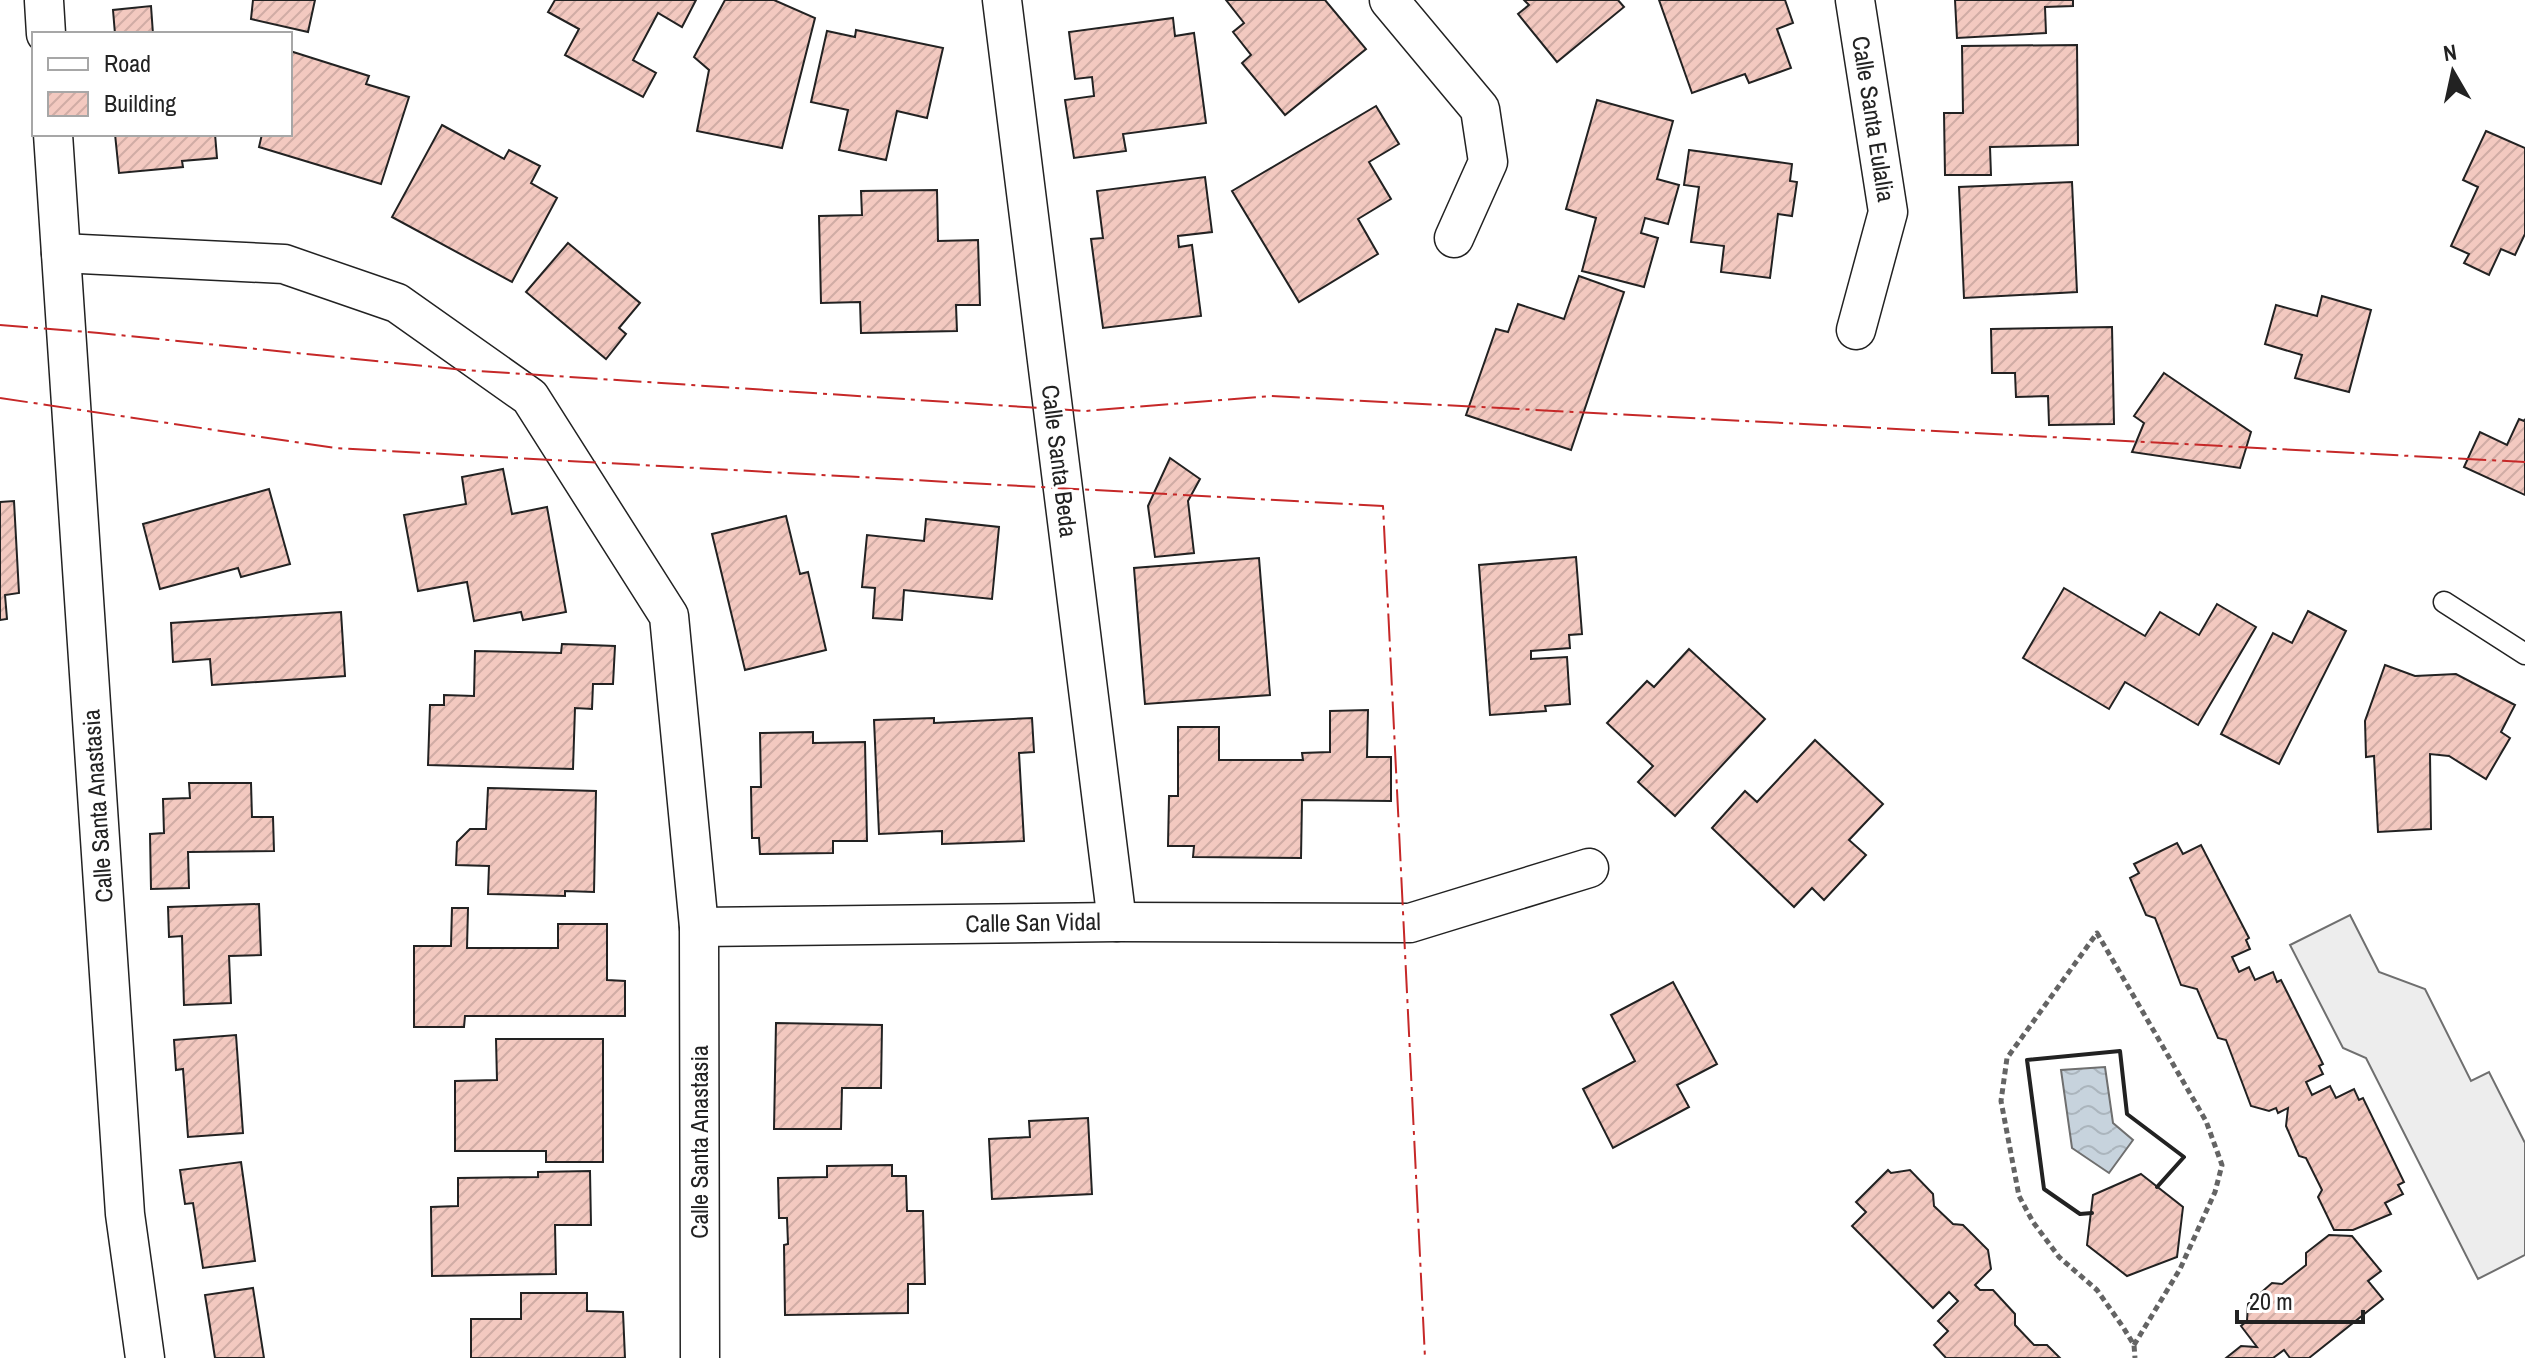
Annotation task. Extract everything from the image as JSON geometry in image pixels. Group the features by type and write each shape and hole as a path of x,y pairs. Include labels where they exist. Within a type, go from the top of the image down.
{"street":[{"name":"Calle Santa Beda","path":"1002,0 1117,922"},
{"path":"1389,0 1480,109 1488,162 1454,238"},
{"name":"Calle Santa Eulalia","path":"1855,0 1888,212 1856,330"},
{"path":"44,1 46,32"},
{"name":"Calle Santa Anastasia","path":"53,136 125,1214 145,1358"},
{"path":"61,253 284,264 397,303 530,397 669,616 699,927"},
{"name":"Calle San Vidal","path":"699,927 1117,922 1410,923 1589,868"},
{"name":"Calle Santa Anastasia","path":"699,927 700,1358"}],"lane":[{"path":"2444,602 2525,654"}],"path":[{"path":"2134,1345 2180,1269 2215,1192 2222,1165 2206,1121 2097,933 2007,1058 2001,1101 2019,1196 2033,1222 2059,1257 2097,1290 2134,1345 2135,1358"}],"shaded area":[{"path":"2350,915 2379,972 2425,989 2471,1081 2489,1072 2525,1143 2525,1255 2478,1279 2366,1058 2343,1048 2290,945"}],"water":[{"path":"2105,1067 2113,1123 2133,1140 2109,1173 2072,1148 2061,1070"}],"building":[{"path":"253,0 315,0 308,32 251,19"},
{"path":"555,0 696,0 682,27 658,13 633,60 656,73 643,97 565,55 579,29 548,12"},
{"path":"725,0 774,0 815,18 782,148 697,131 709,70 694,57"},
{"path":"1226,0 1325,0 1366,49 1285,115 1242,63 1251,55 1233,32 1244,23"},
{"path":"1524,0 1618,0 1624,7 1557,62 1518,14 1529,5"},
{"path":"1659,0 1785,0 1793,23 1777,29 1791,68 1749,83 1745,74 1692,93"},
{"path":"1955,0 2073,0 2073,6 2045,7 2046,33 1957,38"},
{"path":"151,6 153,32 115,32 113,10"},
{"path":"1173,18 1175,36 1194,33 1206,123 1123,134 1126,151 1074,158 1065,100 1094,96 1092,77 1075,79 1069,32"},
{"path":"856,30 943,48 927,118 897,111 886,160 839,150 848,110 811,102 827,31 855,37"},
{"path":"2077,45 2078,145 1990,147 1991,175 1945,175 1944,113 1963,113 1962,46"},
{"path":"292,52 369,76 366,84 409,97 381,184 259,147 262,136 292,136"},
{"path":"1597,100 1673,121 1657,179 1679,185 1668,224 1645,218 1641,233 1658,238 1644,287 1582,271 1596,218 1566,209"},
{"path":"1376,106 1399,144 1369,162 1391,199 1358,219 1378,254 1299,302 1232,191"},
{"path":"442,125 504,159 509,150 540,166 531,183 557,198 512,282 392,217"},
{"path":"2486,131 2525,148 2525,234 2515,255 2501,249 2489,275 2464,263 2469,254 2451,246 2478,187 2463,180"},
{"path":"115,136 215,136 217,158 182,161 183,167 119,173"},
{"path":"1689,150 1792,164 1790,181 1797,182 1792,216 1778,214 1770,278 1721,272 1724,246 1691,242 1699,187 1684,185"},
{"path":"1205,177 1212,232 1178,236 1179,247 1192,245 1201,316 1103,328 1091,239 1103,238 1097,191"},
{"path":"2072,182 2077,292 1964,298 1959,187"},
{"path":"937,190 938,241 978,240 980,305 956,305 957,331 861,333 860,302 821,303 819,216 862,215 861,191"},
{"path":"568,243 640,303 619,328 626,334 606,359 526,292"},
{"path":"1579,276 1624,292 1571,450 1466,415 1496,329 1508,332 1518,304 1564,319"},
{"path":"2322,296 2371,310 2349,392 2295,378 2302,355 2265,344 2276,305 2317,316"},
{"path":"2112,327 2114,424 2049,425 2048,396 2016,397 2015,373 1992,373 1991,329"},
{"path":"2164,373 2251,432 2240,468 2132,452 2144,423 2134,416"},
{"path":"2519,419 2525,419 2525,495 2464,467 2480,432 2507,445"},
{"path":"1170,458 1200,479 1188,501 1194,553 1155,557 1148,506"},
{"path":"503,469 512,514 547,507 566,612 523,620 521,612 474,621 467,582 418,591 404,515 466,504 462,477"},
{"path":"269,489 290,564 241,577 238,568 160,589 143,524"},
{"path":"14,501 19,593 5,595 7,619 0,620 0,502"},
{"path":"786,516 800,574 808,572 826,650 745,670 712,534"},
{"path":"926,519 999,527 992,599 904,590 902,620 873,618 875,588 862,587 867,535 924,541"},
{"path":"1576,557 1582,634 1569,635 1570,648 1531,651 1531,659 1567,657 1570,704 1545,706 1546,711 1490,715 1479,565"},
{"path":"1259,558 1270,695 1145,704 1134,568"},
{"path":"2064,588 2145,636 2160,612 2199,635 2217,604 2256,627 2198,725 2125,682 2109,709 2023,658"},
{"path":"2308,611 2346,631 2279,764 2221,734 2273,633 2292,643"},
{"path":"341,612 345,676 212,685 210,659 173,662 171,623"},
{"path":"562,644 615,646 613,684 593,684 592,709 575,708 573,769 428,765 430,705 444,705 444,695 474,696 475,651 561,653"},
{"path":"1689,649 1765,719 1675,816 1638,782 1653,766 1607,723 1647,681 1654,687"},
{"path":"2385,665 2415,676 2456,674 2515,705 2501,732 2510,738 2486,779 2449,756 2430,754 2431,829 2378,832 2374,756 2366,757 2365,721"},
{"path":"1368,710 1367,757 1391,757 1391,801 1302,800 1301,858 1193,857 1194,846 1168,846 1169,796 1178,796 1178,727 1219,727 1219,760 1303,760 1302,753 1330,752 1330,711"},
{"path":"934,718 934,723 1032,718 1034,752 1019,753 1024,841 942,844 942,831 879,834 874,720"},
{"path":"813,732 813,743 865,742 867,841 833,841 833,853 760,854 759,838 752,838 751,787 761,787 760,733"},
{"path":"1815,740 1883,804 1849,840 1866,855 1824,900 1812,888 1794,907 1712,828 1745,791 1757,802"},
{"path":"189,783 251,783 252,817 273,817 274,851 188,852 189,888 151,889 150,834 164,833 163,799 190,798"},
{"path":"488,788 596,791 594,892 565,891 565,896 488,894 489,866 456,865 457,842 470,829 486,829"},
{"path":"2177,843 2183,854 2201,845 2249,938 2246,940 2250,949 2232,957 2239,972 2249,967 2255,980 2273,972 2277,982 2281,980 2323,1064 2319,1066 2323,1074 2306,1082 2312,1095 2330,1086 2336,1098 2354,1089 2359,1100 2363,1098 2404,1182 2398,1185 2403,1194 2385,1203 2391,1214 2353,1230 2334,1230 2318,1197 2322,1190 2306,1158 2299,1156 2286,1126 2288,1108 2278,1113 2276,1108 2269,1111 2251,1106 2226,1040 2218,1038 2197,989 2181,985 2155,918 2146,915 2130,878 2139,873 2134,864"},
{"path":"259,904 261,955 229,956 231,1003 184,1005 182,936 169,937 168,907"},
{"path":"452,908 468,908 467,948 558,948 558,924 607,924 607,980 625,981 625,1016 465,1016 464,1027 414,1027 414,946 451,946"},
{"path":"1673,982 1717,1064 1677,1085 1689,1107 1613,1148 1583,1089 1635,1061 1611,1015"},
{"path":"776,1023 882,1025 881,1088 842,1088 841,1129 774,1129"},
{"path":"236,1035 243,1133 188,1137 183,1069 176,1070 174,1040"},
{"path":"496,1039 603,1039 603,1162 546,1162 546,1151 455,1151 455,1081 497,1080"},
{"path":"1088,1118 1092,1194 992,1199 989,1139 1030,1137 1029,1121"},
{"path":"241,1162 255,1261 203,1268 193,1203 185,1204 180,1170"},
{"path":"892,1165 892,1176 906,1176 907,1211 923,1211 925,1284 908,1284 908,1313 785,1315 784,1245 788,1244 787,1218 779,1218 778,1178 827,1177 827,1166"},
{"path":"1888,1170 1891,1173 1910,1170 1933,1194 1934,1206 1953,1224 1963,1225 1988,1250 1991,1269 1975,1285 1980,1290 1993,1290 2015,1314 2015,1325 2034,1345 2047,1345 2060,1358 1946,1358 1934,1345 1948,1331 1938,1321 1958,1301 1949,1292 1933,1308 1852,1226 1866,1212 1856,1202"},
{"path":"590,1171 591,1225 555,1225 556,1274 432,1276 431,1207 458,1206 458,1178 538,1177 538,1172"},
{"path":"2141,1174 2183,1207 2177,1257 2127,1276 2087,1245 2093,1195"},
{"path":"2329,1235 2352,1236 2381,1271 2368,1281 2383,1299 2309,1358 2290,1358 2284,1350 2273,1358 2226,1358 2241,1346 2257,1347 2241,1326 2247,1321 2248,1304 2272,1283 2282,1284 2306,1265 2306,1253"},
{"path":"253,1288 264,1358 215,1358 205,1295"},
{"path":"521,1293 587,1293 587,1311 623,1312 625,1358 471,1358 471,1319 521,1319"}],"wall":[{"path":"2092,1213 2080,1214 2044,1189 2027,1060 2120,1051 2127,1114 2184,1157 2157,1187"}],"power":[{"path":"0,325 464,370 1085,411 1271,396 2525,462"},
{"path":"0,398 335,448 1383,506 1425,1358"}]}
